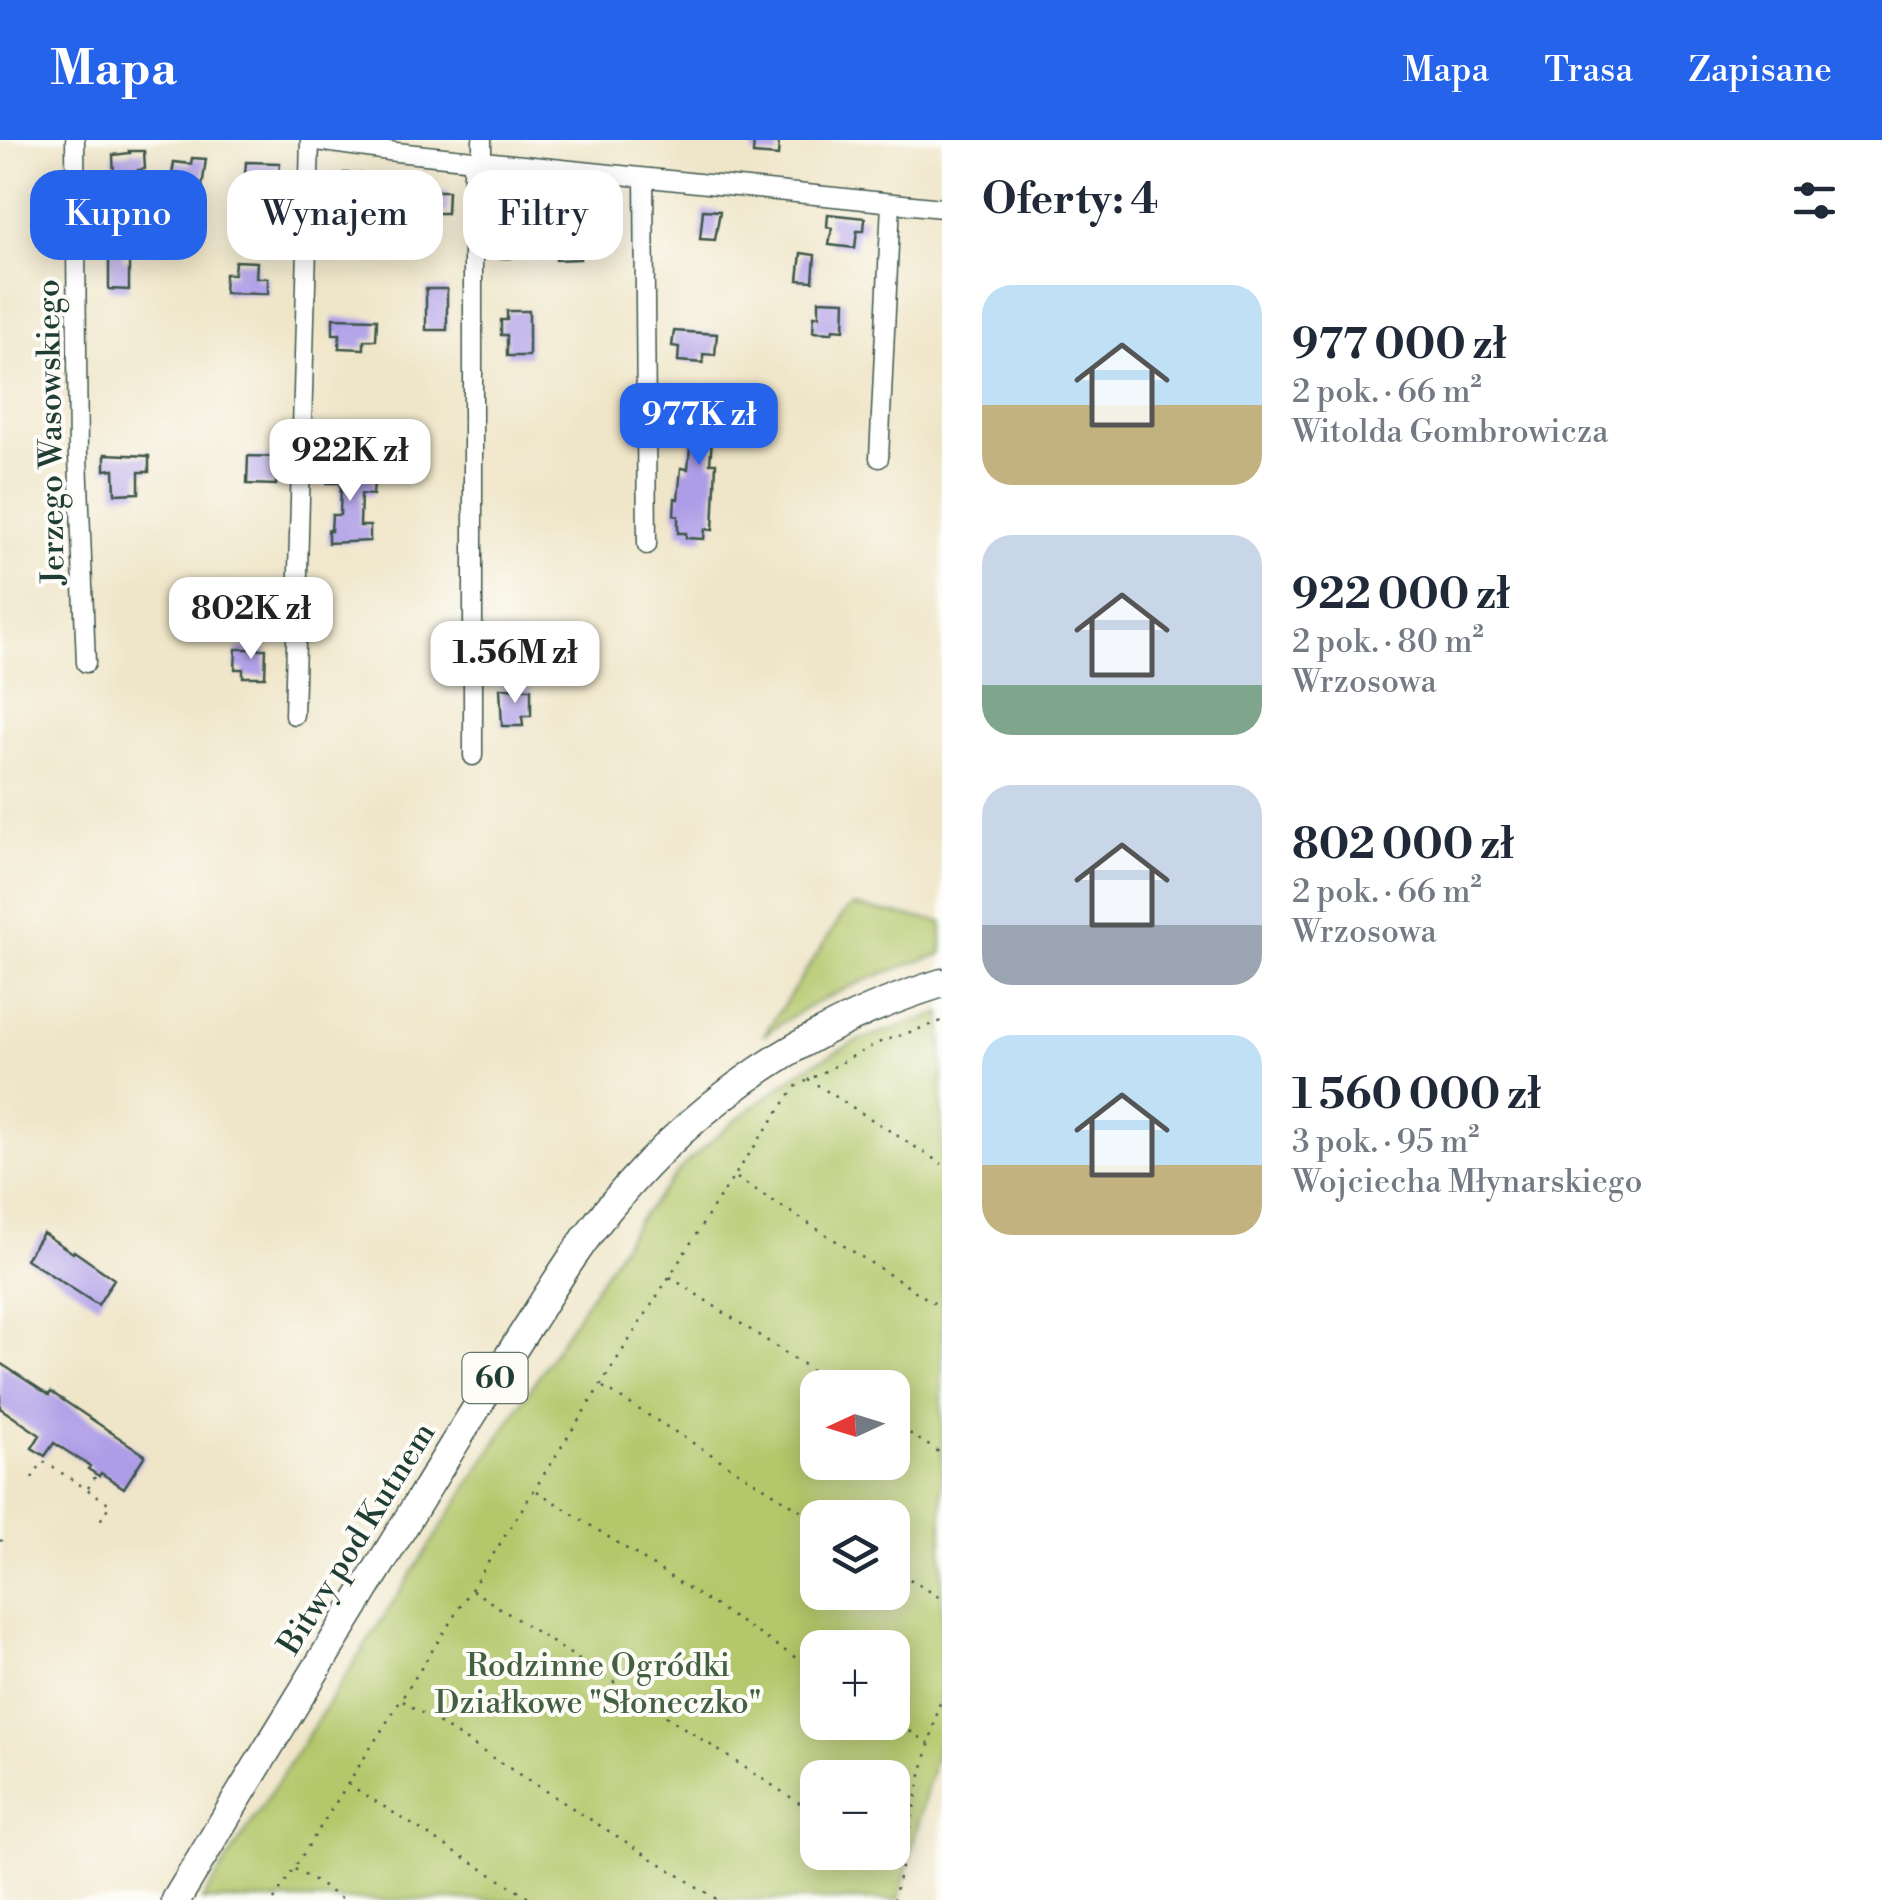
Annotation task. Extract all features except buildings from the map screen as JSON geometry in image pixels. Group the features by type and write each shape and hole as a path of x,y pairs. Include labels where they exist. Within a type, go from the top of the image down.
{"main road":[{"name":"Bitwy pod Kutnem","path":"176,1900 506,1361 608,1209 672,1142 750,1076 830,1027 942,984"}],"street":[{"name":"Jerzego Wasowskiego","path":"75,140 78,456 86,662"},
{"path":"294,715 310,140 942,208"},
{"path":"473,756 478,161 482,140"},
{"path":"644,178 647,545"},
{"path":"879,458 890,203"}],"path":[{"path":"274,1900 734,1176 794,1088 878,1044 942,1021"},
{"path":"808,1080 942,1164"},
{"path":"734,1176 942,1308"},
{"path":"670,1277 812,1370"},
{"path":"602,1386 800,1510"},
{"path":"910,1434 942,1454"},
{"path":"32,1478 43,1461 110,1504 100,1521"},
{"path":"87,1489 96,1474"},
{"path":"535,1491 800,1660"},
{"path":"910,1579 942,1599"},
{"path":"472,1590 800,1803"},
{"path":"910,1829 942,1695"},
{"path":"402,1700 718,1900"},
{"path":"910,1731 929,1743"},
{"path":"348,1784 532,1900"},
{"path":"294,1868 344,1900"},
{"path":"894,1900 901,1870"}],"green space":[{"path":"853,906 942,922 942,954 849,987 804,1009 763,1036 844,913"},
{"name":"Rodzinne Ogródki Działkowe \"Słoneczko\"","path":"942,1013 942,1730 910,1857 910,1760 800,1760 800,1870 907,1870 899,1900 202,1900 638,1221 685,1164 805,1068 857,1041"}]}
